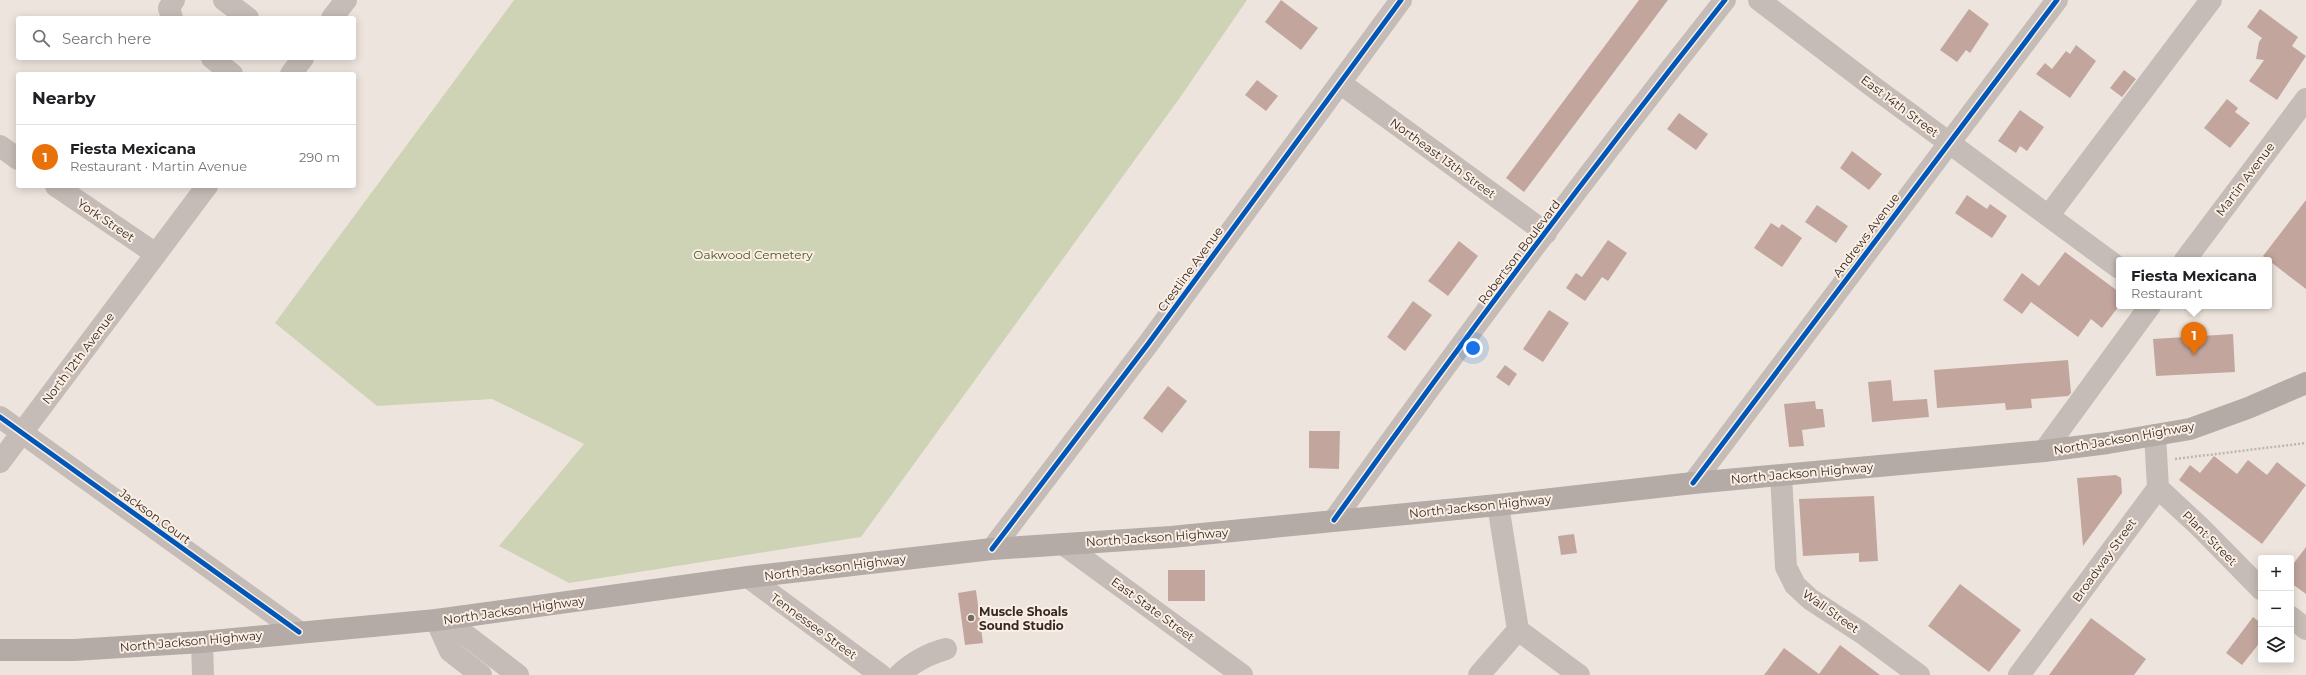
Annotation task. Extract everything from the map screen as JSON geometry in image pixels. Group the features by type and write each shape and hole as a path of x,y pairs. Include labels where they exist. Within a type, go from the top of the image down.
{"main road":[{"name":"North Jackson Highway","path":"0,650 74,650 202,642 436,620 748,577 992,549 1171,537 1498,505 1693,483 2044,451 2190,429 2248,408 2306,383"}],"street":[{"path":"171,16 169,8 174,0"},
{"path":"224,0 245,16"},
{"path":"334,16 346,0"},
{"name":"Crestline Avenue","path":"992,549 1148,344 1401,0"},
{"name":"Robertson Boulevard","path":"1334,520 1463,342 1725,0"},
{"name":"East 14th Street","path":"1759,0 2116,266"},
{"name":"Andrews Avenue","path":"1693,483 1948,142 2057,0"},
{"path":"2049,215 2212,0"},
{"path":"214,60 230,72"},
{"name":"Northeast 13th Street","path":"1340,83 1546,233"},
{"name":"Martin Avenue","path":"2187,257 2306,99"},
{"path":"0,146 16,158"},
{"name":"York Street","path":"59,188 156,254"},
{"name":"North 12th Avenue","path":"0,462 206,188"},
{"path":"2044,451 2148,309"},
{"name":"Jackson Court","path":"0,417 299,632"},
{"path":"2156,435 2158,488"},
{"name":"Wall Street","path":"1781,475 1786,567 1795,585 1810,600 1862,633 1919,675"},
{"name":"Plant Street","path":"2158,488 2200,527 2258,586"},
{"name":"Broadway Street","path":"2019,675 2158,488"},
{"path":"1498,505 1518,630 1579,675"},
{"name":"East State Street","path":"1063,544 1242,675"},
{"name":"Tennessee Street","path":"748,577 881,675"},
{"path":"2294,619 2306,629"},
{"path":"436,620 450,651 481,675"},
{"path":"436,620 467,636 518,675"},
{"path":"1479,675 1518,630"},
{"path":"202,642 203,675"},
{"path":"899,675 909,665 930,653 946,648"}],"path":[{"path":"2157,461 2306,443"}],"green space":[{"name":"Oakwood Cemetery","path":"514,0 1247,0 1179,99 861,537 569,583 499,546 584,444 492,399 377,406 275,323"}],"building":[{"path":"1281,0 1318,28 1301,50 1265,22"},
{"path":"1639,0 1668,0 1524,192 1506,178"},
{"path":"1969,9 1989,24 1970,53 1966,50 1957,62 1940,50"},
{"path":"2260,9 2298,37 2292,46 2306,56 2277,100 2249,81 2264,60 2256,59 2259,42 2262,38 2247,27"},
{"path":"2076,45 2096,61 2070,98 2036,74 2045,63 2052,69 2066,51 2070,54"},
{"path":"2124,70 2136,79 2122,97 2110,88"},
{"path":"1257,80 1278,96 1266,111 1245,95"},
{"path":"2227,99 2238,108 2235,112 2250,123 2230,148 2204,128"},
{"path":"2020,110 2044,127 2027,151 2020,146 2016,153 1998,141"},
{"path":"1679,113 1708,134 1696,150 1667,129"},
{"path":"1852,151 1882,174 1869,190 1840,168"},
{"path":"1967,195 1987,209 1990,204 2007,216 1992,238 1955,213"},
{"path":"2306,200 2306,289 2272,263 2272,257 2263,256"},
{"path":"1817,205 1848,226 1836,243 1805,222"},
{"path":"1771,223 1779,228 1782,224 1802,238 1782,267 1754,248"},
{"path":"1608,240 1627,253 1608,281 1602,277 1585,301 1566,288 1576,273 1582,277"},
{"path":"1459,241 1478,256 1448,296 1428,281"},
{"path":"2065,252 2116,290 2117,309 2102,328 2091,319 2078,337 2031,302 2022,314 2003,300 2022,273 2039,286"},
{"path":"1413,301 1432,315 1405,351 1387,337"},
{"path":"1549,310 1569,323 1543,362 1523,349"},
{"path":"2233,334 2235,372 2156,376 2153,339"},
{"path":"2068,360 2071,393 2068,396 2031,399 2032,408 2006,410 2005,403 1937,408 1934,370"},
{"path":"1505,365 1517,374 1509,386 1496,377"},
{"path":"1891,380 1893,401 1927,399 1929,417 1872,422 1868,382"},
{"path":"1168,386 1187,401 1162,433 1143,418"},
{"path":"1815,401 1816,409 1823,409 1825,427 1802,430 1804,446 1789,447 1784,404"},
{"path":"1309,431 1340,431 1339,469 1309,468"},
{"path":"2214,456 2237,474 2248,460 2267,475 2277,462 2306,485 2262,544 2179,480 2190,465 2200,473"},
{"path":"2116,475 2121,478 2122,493 2083,546 2077,478"},
{"path":"1874,496 1878,561 1859,562 1859,553 1803,556 1799,499"},
{"path":"1574,534 1577,553 1561,555 1558,536"},
{"path":"2306,547 2306,594 2294,585 2294,563"},
{"path":"1168,570 1205,570 1205,601 1168,601"},
{"path":"1960,584 2021,630 1989,672 1928,626"},
{"name":"Muscle Shoals Sound Studio","path":"976,590 983,643 965,645 958,593"},
{"path":"2253,617 2258,621 2258,645 2242,665 2226,653"},
{"path":"2091,618 2146,659 2134,675 2049,675"},
{"path":"1840,645 1880,675 1764,675 1784,648 1819,674"}],"cycle path":[{"path":"992,549 1148,344 1401,0"},
{"path":"1334,520 1429,388 1526,258 1725,0"},
{"path":"1693,483 2057,0"},
{"path":"0,417 299,632"}],"place":[{"name":"Fiesta Mexicana","path":"2194,355"},
{"name":"Muscle Shoals Sound Studio","path":"971,618"}]}
